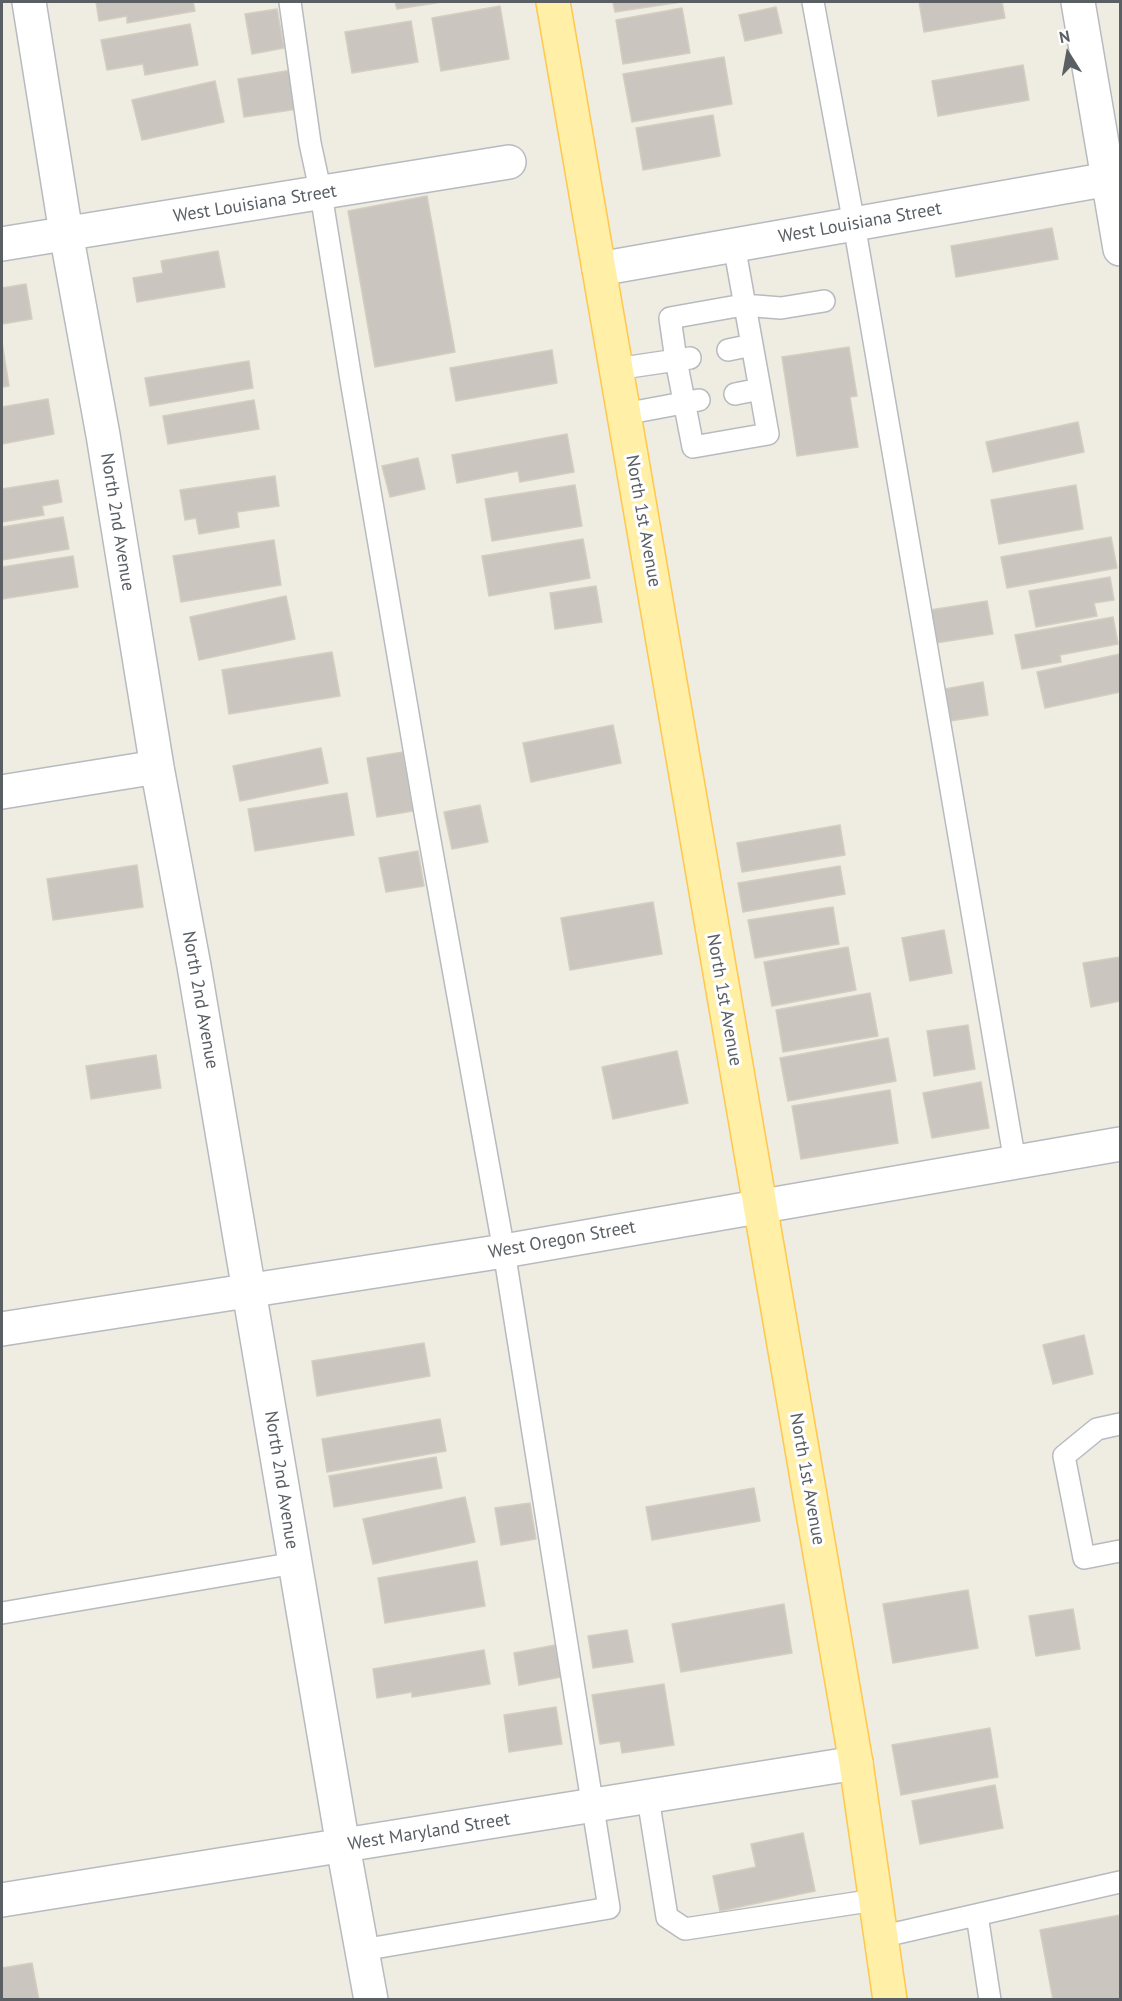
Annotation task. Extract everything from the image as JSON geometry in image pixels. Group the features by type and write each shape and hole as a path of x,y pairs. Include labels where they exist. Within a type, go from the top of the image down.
{"main road":[{"name":"North 1st Avenue","path":"553,2 856,1763 890,2000"}],"street":[{"name":"North 2nd Avenue","path":"29,2 157,766 194,966 371,2000"},
{"path":"1078,2 1114,178 1120,249"},
{"name":"West Louisiana Street","path":"2,244 509,162"},
{"name":"West Louisiana Street","path":"599,268 1114,178"},
{"path":"2,792 157,766"},
{"name":"West Oregon Street","path":"2,1329 504,1251 1120,1144"},
{"name":"West Maryland Street","path":"2,1900 856,1763"}],"lane":[{"path":"290,2 310,143 321,194 421,790 504,1251 609,1908 362,1950"},
{"path":"813,2 854,224 1015,1162"},
{"path":"734,245 743,304 768,434 693,447 691,402 683,359 670,318 743,304 781,308 824,301"},
{"path":"728,350 752,345"},
{"path":"616,369 683,359"},
{"path":"735,394 760,389"},
{"path":"624,414 691,402"},
{"path":"1120,1424 1097,1429 1064,1456 1084,1558 1120,1551"},
{"path":"2,1613 296,1563"},
{"path":"648,1798 667,1917 685,1929 875,1900"},
{"path":"880,1937 1120,1882"},
{"path":"977,1915 990,2000"}],"building":[{"path":"96,2 193,2 195,11 127,23 127,16 99,21"},
{"path":"395,2 442,2 397,9"},
{"path":"613,2 681,2 615,12"},
{"path":"919,2 1002,2 1005,18 924,32"},
{"path":"500,6 509,59 441,71 432,18"},
{"path":"776,7 782,33 745,41 739,15"},
{"path":"682,8 690,53 623,64 616,20"},
{"path":"277,9 284,48 252,54 245,14"},
{"path":"411,21 418,62 352,73 345,32"},
{"path":"190,24 198,65 145,75 143,64 107,70 101,40"},
{"path":"724,57 732,104 632,122 623,74"},
{"path":"1023,65 1029,100 938,116 932,81"},
{"path":"292,70 298,109 244,117 238,79"},
{"path":"215,81 224,122 142,140 132,100"},
{"path":"713,115 720,156 643,170 636,128"},
{"path":"427,196 455,352 375,367 348,211"},
{"path":"1052,228 1058,259 956,277 951,246"},
{"path":"218,251 225,287 137,302 133,278 163,273 161,261"},
{"path":"26,284 32,319 2,324 2,288"},
{"path":"2,342 9,386 2,387"},
{"path":"849,347 857,396 850,397 858,447 797,456 782,357"},
{"path":"552,350 557,383 456,401 450,368"},
{"path":"249,361 253,388 150,406 145,378"},
{"path":"48,399 54,434 2,444 2,407"},
{"path":"254,400 259,429 168,444 163,416"},
{"path":"1078,422 1084,452 993,472 986,442"},
{"path":"567,434 574,472 520,482 518,471 457,483 452,455"},
{"path":"418,458 425,489 390,497 382,466"},
{"path":"275,476 279,506 237,512 239,527 199,534 196,518 185,520 180,490"},
{"path":"58,480 62,502 42,506 44,515 2,522 2,489"},
{"path":"575,485 582,526 492,541 485,499"},
{"path":"1076,485 1083,529 999,544 991,500"},
{"path":"63,517 69,549 2,560 2,527"},
{"path":"1111,537 1117,568 1007,588 1001,557"},
{"path":"583,539 590,578 489,596 482,556"},
{"path":"274,540 281,585 181,602 173,556"},
{"path":"73,556 78,587 2,599 2,567"},
{"path":"1110,577 1114,600 1094,603 1097,616 1036,627 1029,591"},
{"path":"596,586 602,622 555,629 550,593"},
{"path":"286,596 295,639 199,660 190,617"},
{"path":"987,601 993,634 929,644 924,611"},
{"path":"1113,617 1118,644 1060,655 1061,662 1022,669 1015,635"},
{"path":"332,652 340,696 229,714 222,670"},
{"path":"1120,654 1120,692 1045,708 1037,672"},
{"path":"983,682 988,715 950,721 945,689"},
{"path":"613,725 621,763 531,782 523,743"},
{"path":"321,748 328,783 240,801 233,766"},
{"path":"403,752 413,811 377,817 367,758"},
{"path":"347,793 354,835 255,851 248,809"},
{"path":"480,805 488,842 452,849 444,812"},
{"path":"840,825 845,855 742,872 737,843"},
{"path":"418,851 424,886 386,892 379,858"},
{"path":"137,865 143,907 53,920 47,879"},
{"path":"840,866 845,894 743,912 738,883"},
{"path":"653,902 662,954 570,970 561,918"},
{"path":"833,907 839,944 755,958 748,920"},
{"path":"944,930 952,973 910,981 902,938"},
{"path":"848,947 856,990 772,1006 764,962"},
{"path":"1120,957 1120,1001 1091,1007 1083,963"},
{"path":"870,993 878,1036 783,1052 776,1010"},
{"path":"968,1025 975,1069 934,1076 927,1031"},
{"path":"888,1038 896,1081 788,1101 780,1058"},
{"path":"677,1051 688,1103 613,1119 602,1067"},
{"path":"156,1055 161,1088 91,1099 86,1066"},
{"path":"981,1082 989,1128 932,1138 923,1093"},
{"path":"890,1090 898,1143 801,1159 792,1106"},
{"path":"1084,1335 1093,1374 1053,1384 1043,1345"},
{"path":"424,1343 430,1376 317,1396 312,1361"},
{"path":"440,1419 446,1451 327,1472 322,1439"},
{"path":"436,1457 442,1488 334,1507 329,1476"},
{"path":"754,1488 760,1521 652,1540 646,1507"},
{"path":"465,1497 475,1542 373,1564 363,1519"},
{"path":"530,1503 536,1539 501,1545 495,1508"},
{"path":"477,1561 485,1606 385,1623 378,1578"},
{"path":"968,1590 978,1648 893,1663 883,1604"},
{"path":"784,1604 792,1653 681,1672 672,1624"},
{"path":"1073,1609 1080,1649 1036,1656 1029,1616"},
{"path":"627,1630 633,1662 593,1668 588,1636"},
{"path":"555,1645 561,1677 519,1685 514,1653"},
{"path":"484,1650 490,1684 412,1697 412,1692 377,1698 373,1669"},
{"path":"664,1684 674,1745 622,1753 620,1741 600,1744 592,1695"},
{"path":"556,1707 562,1744 509,1752 504,1715"},
{"path":"990,1728 998,1777 901,1795 892,1745"},
{"path":"995,1785 1003,1828 920,1844 912,1801"},
{"path":"803,1833 815,1891 720,1911 713,1876 756,1867 751,1844"},
{"path":"1120,1915 1120,2000 1053,2000 1040,1930"},
{"path":"32,1963 39,2000 2,2000 2,1968"}]}
